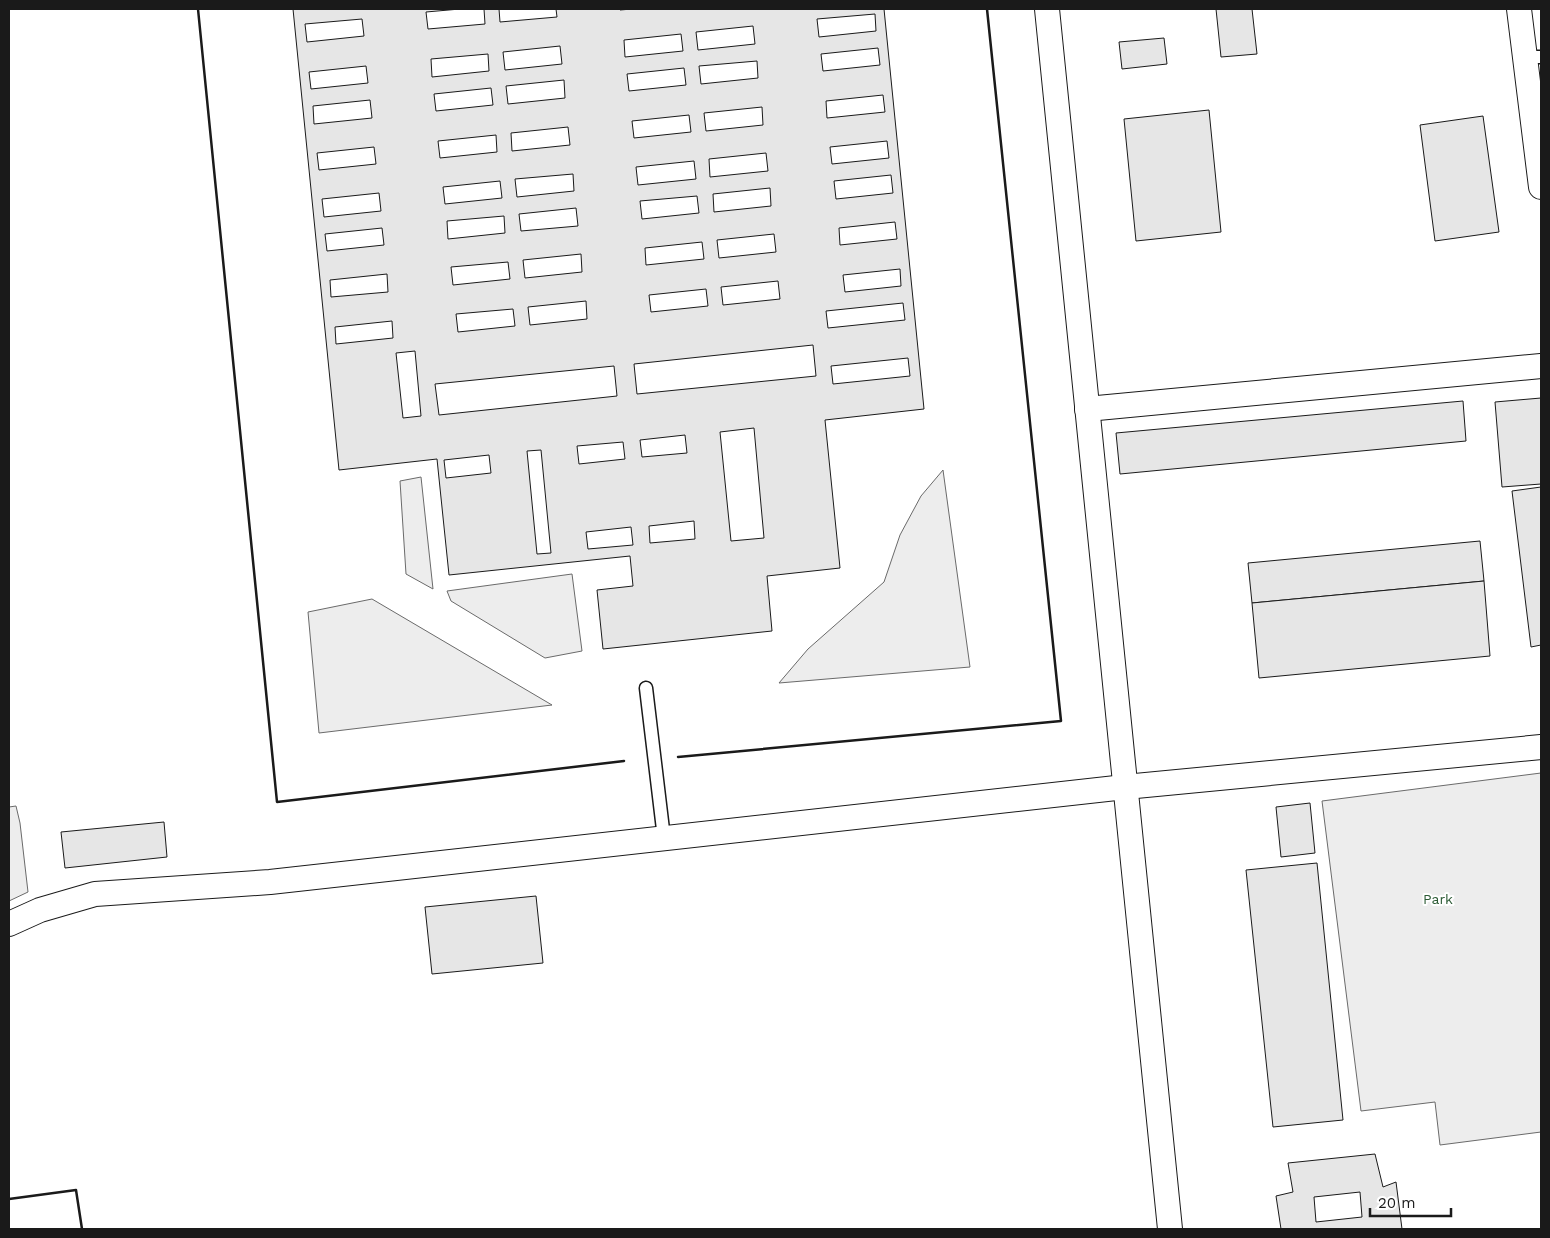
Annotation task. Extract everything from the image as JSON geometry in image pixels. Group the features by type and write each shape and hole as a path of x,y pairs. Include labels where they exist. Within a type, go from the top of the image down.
{"street":[{"path":"1047,9 1170,1229"},
{"path":"1518,9 1533,57 1541,187"},
{"path":"1087,409 1541,366"},
{"path":"9,924 40,910 95,894 270,882 1125,787 1541,747"}],"lane":[{"path":"646,688 664,838"}],"shaded area":[{"path":"943,470 970,667 779,683 808,649 884,582 900,535 921,496"},
{"path":"421,477 433,589 406,574 400,481"},
{"path":"572,574 582,651 545,658 451,601 447,591"},
{"path":"372,599 552,705 319,733 308,612"},
{"name":"Park","path":"1541,773 1541,1132 1440,1145 1435,1102 1361,1111 1322,801"},
{"path":"16,806 20,823 28,892 9,901 9,807"}],"building":[{"path":"293,9 460,9 426,12 428,29 485,24 484,9 499,9 500,22 557,17 556,9 884,9 924,409 825,420 840,568 767,576 772,631 603,649 597,590 633,586 630,556 449,575 437,459 339,470","holes":["875,14 876,31 819,37 817,19","362,19 364,36 307,42 305,24","753,26 755,44 698,50 696,32","681,34 683,51 625,57 624,40","560,46 562,64 505,70 503,52","878,48 880,65 823,71 821,54","488,54 489,71 432,77 431,59","757,61 758,78 701,84 699,66","366,66 368,83 311,89 309,72","684,68 686,85 629,91 627,74","564,80 565,98 508,104 506,86","491,88 493,105 436,111 434,94","883,95 885,112 827,118 826,101","370,100 372,118 314,124 313,106","762,107 763,125 706,131 704,113","689,115 691,132 634,138 632,121","568,127 570,145 512,151 511,133","496,135 497,152 440,158 438,141","887,141 889,158 832,164 830,147","374,147 376,164 319,170 317,153","766,153 768,171 710,177 709,159","694,161 696,179 638,185 636,167","573,174 574,191 517,197 515,179","891,175 893,193 836,199 834,181","500,181 502,198 445,204 443,187","770,188 771,206 714,212 713,194","379,193 381,211 324,217 322,199","697,196 699,213 642,219 640,201","576,208 578,226 521,231 519,214","504,216 505,233 448,239 447,221","895,222 897,239 840,245 839,228","382,228 384,245 327,251 325,234","774,234 776,252 719,258 717,240","702,242 704,259 646,265 645,248","581,254 582,272 525,278 523,260","508,262 510,279 453,285 451,267","900,269 901,286 845,292 843,275","387,274 388,292 331,297 330,280","778,281 780,299 723,305 721,287","706,289 708,306 651,312 649,295","586,301 587,319 530,325 528,307","903,303 905,320 828,328 826,311","513,309 515,326 458,332 456,314","392,321 393,338 336,344 335,327","813,345 816,376 637,394 634,364","415,351 421,416 403,418 396,353","908,358 910,376 833,384 831,366","614,366 617,396 439,415 435,384","754,428 764,538 731,541 720,432","685,435 687,453 642,457 640,440","623,442 625,459 579,464 577,446","541,450 551,553 537,554 527,451","489,455 491,473 446,478 444,460","694,521 695,539 650,543 649,526","631,527 633,545 588,549 586,532"]},
{"path":"1216,9 1252,9 1257,54 1221,57"},
{"path":"1164,38 1167,64 1122,69 1119,42"},
{"path":"1209,110 1221,232 1136,241 1124,119"},
{"path":"1483,116 1499,232 1435,241 1420,125"},
{"path":"1541,398 1541,484 1502,487 1495,402"},
{"path":"1463,401 1466,441 1120,474 1116,433"},
{"path":"1541,487 1541,645 1531,647 1512,491"},
{"path":"1480,541 1484,581 1252,603 1248,563"},
{"path":"1484,581 1490,656 1259,678 1252,603"},
{"path":"1310,803 1315,853 1281,857 1276,807"},
{"path":"164,822 167,857 65,868 61,832"},
{"path":"1317,863 1343,1120 1273,1127 1246,870"},
{"path":"536,896 543,963 432,974 425,907"},
{"path":"1375,1154 1383,1187 1396,1182 1402,1229 1281,1229 1276,1196 1293,1192 1288,1163","holes":["1360,1192 1362,1217 1316,1222 1314,1197"]}],"wall":[{"path":"198,9 277,802 624,761"},
{"path":"678,757 1061,721 987,9"},
{"path":"9,1199 76,1190 82,1229"}]}
